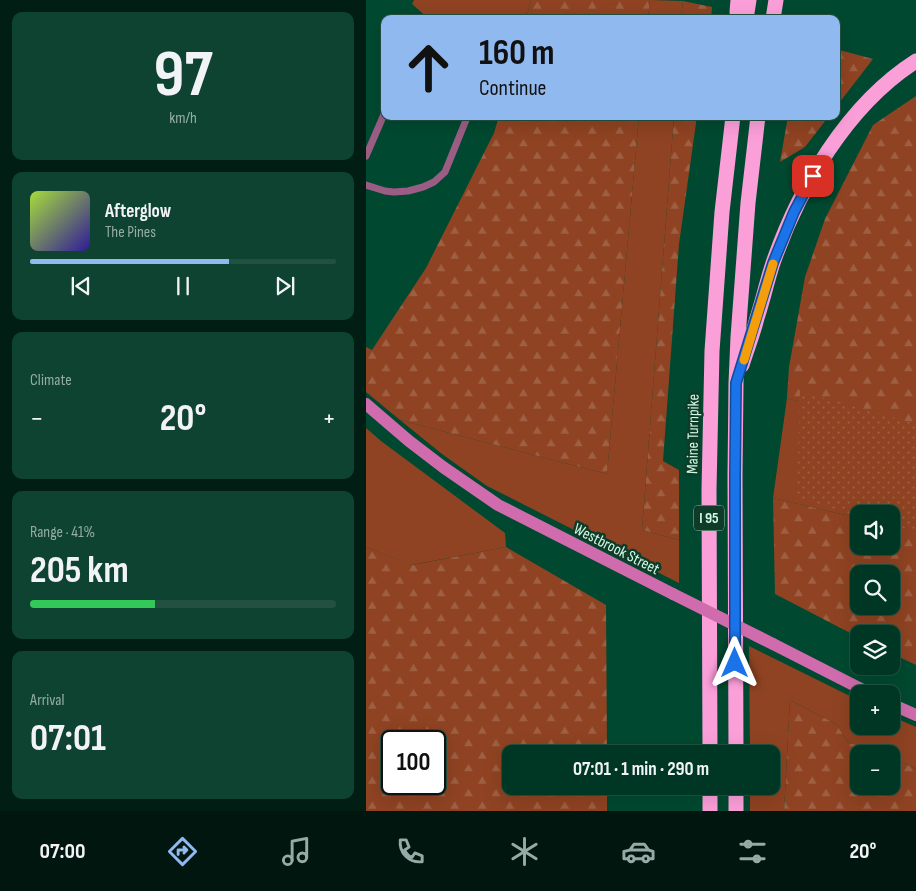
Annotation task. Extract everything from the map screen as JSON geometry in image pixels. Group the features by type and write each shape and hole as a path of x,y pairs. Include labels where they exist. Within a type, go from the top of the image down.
{"highway":[{"path":"738,0 738,15"},
{"path":"747,15 749,0"},
{"path":"774,15 776,0"},
{"path":"736,383 773,263 806,188 830,148 852,119 890,80 916,61"},
{"name":"Maine Turnpike","path":"710,745 709,489 712,351 722,212 733,120"},
{"name":"I 95","path":"736,745 736,383 748,203 758,120"},
{"path":"710,795 710,811"},
{"path":"736,795 736,811"}],"main road":[{"name":"Westbrook Street","path":"366,404 416,446 498,505 853,685"},
{"path":"900,708 916,715"}],"lane":[{"path":"366,156 382,120"},
{"path":"366,185 394,192 408,191 434,182 445,172 466,120"}],"green space":[{"path":"414,0 531,0 527,15 424,15 412,4"},
{"path":"531,0 650,0 648,15 527,15"},
{"path":"650,0 683,1 681,15 648,15"},
{"path":"683,1 712,7 711,15 681,15"},
{"path":"840,50 873,59 840,102"},
{"path":"916,96 916,440 787,398 789,367 805,277 825,219 873,125"},
{"path":"498,120 639,120 607,474 400,420 366,392 366,347 372,350 426,268 494,133"},
{"path":"639,120 674,120 642,530 679,540 679,583 487,486 442,454 400,420 607,474"},
{"path":"674,120 696,120 679,244 663,461 679,470 679,540 642,530"},
{"path":"787,120 826,120 805,147 780,162"},
{"path":"800,391 916,424 916,532 900,528 900,505 850,505 850,514 797,498"},
{"path":"787,398 916,440 916,531 900,527 900,505 850,505 850,516 773,498"},
{"path":"366,428 505,533 506,547 411,565 366,547"},
{"path":"773,498 850,516 850,555 900,555 900,527 916,531 916,665 900,657 900,625 850,625 850,633 775,594"},
{"path":"366,547 412,565 506,547 606,605 607,745 502,745 502,795 607,795 607,811 366,811"},
{"path":"749,646 850,696 850,735 900,735 900,720 916,727 916,769 900,761 900,745 858,745 849,743 836,724 790,700 784,811 750,811 750,795 780,795 780,745 750,745"},
{"path":"790,700 836,724 849,743 858,745 850,745 850,795 900,795 900,761 916,769 916,811 784,811"}],"slow traffic":[{"path":"744,360 773,264"}],"route":[{"path":"735,663 736,383 758,317 773,263 794,212 813,176"}]}
